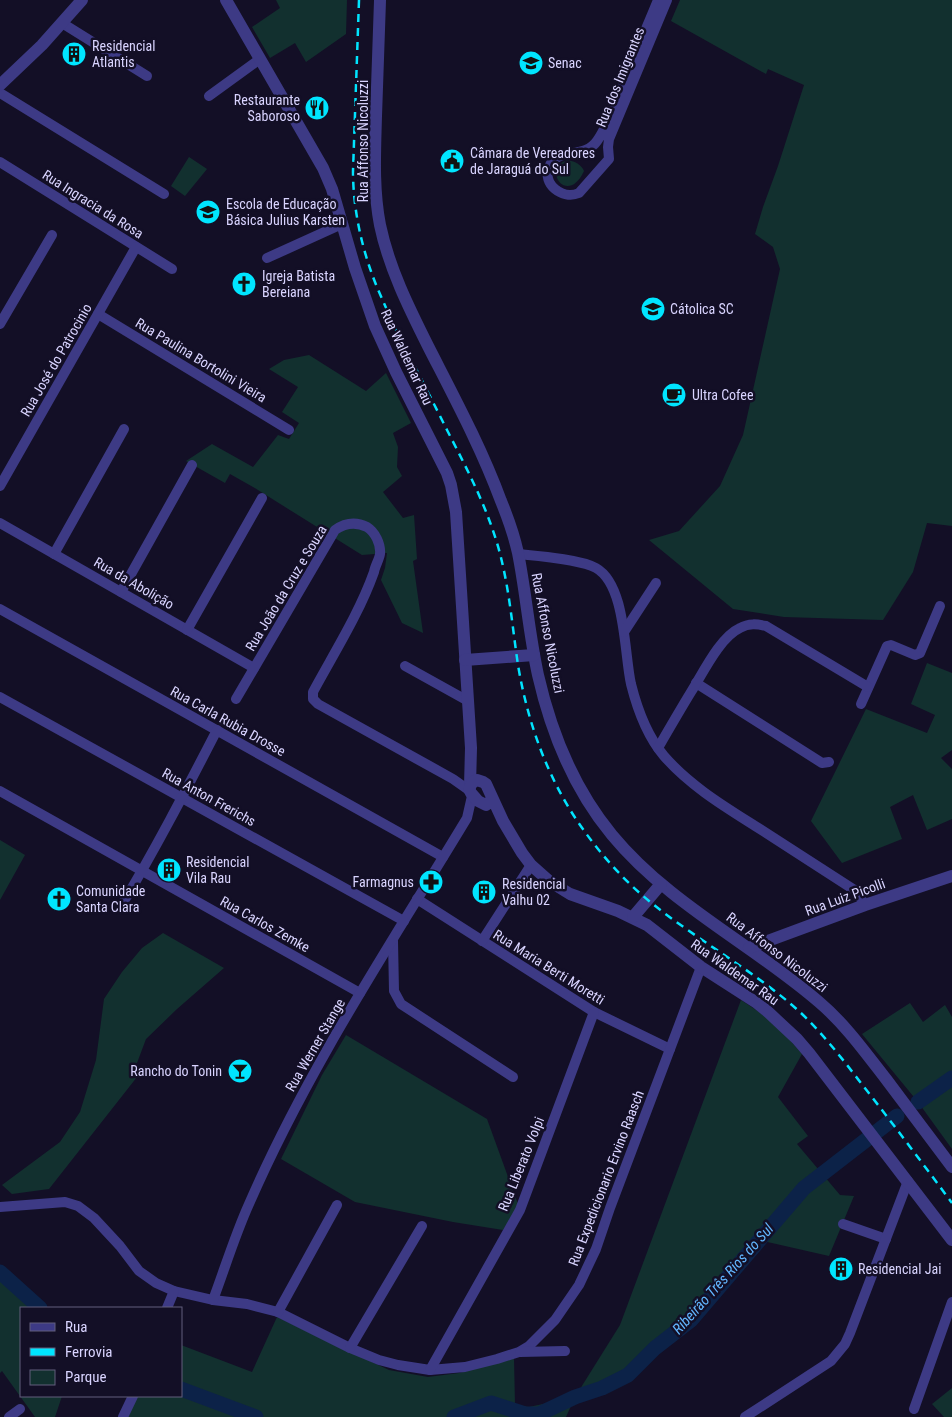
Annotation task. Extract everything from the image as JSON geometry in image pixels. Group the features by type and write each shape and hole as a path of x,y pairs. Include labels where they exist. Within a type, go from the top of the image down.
{"street":[{"path":"82,0 42,45 1,85 164,194"},
{"name":"Rua Waldemar Rau","path":"226,0 323,168 332,189 355,268 379,334 451,485 456,512 474,786 503,822 522,853 549,881 562,890 647,925 701,967 757,1003 797,1039 878,1140 952,1240"},
{"name":"Rua Affonso Nicoluzzi","path":"380,0 375,161 375,182 380,226 392,266 405,298 474,437 511,527 517,551 538,675 557,740 568,764 598,817 638,863 661,884 808,993 836,1018 861,1046 952,1167"},
{"name":"Rua dos Imigrantes","path":"658,0 613,110 598,141 587,150 559,156 549,167 549,179 553,187 559,192 567,195 579,193 609,159 609,140 667,0"},
{"path":"62,23 147,76"},
{"path":"209,96 260,59"},
{"name":"Rua Ingracia da Rosa","path":"0,162 172,269"},
{"path":"267,258 342,224"},
{"path":"0,324 52,235"},
{"name":"Rua José do Patrocinio","path":"0,486 136,247"},
{"name":"Rua Paulina Bortolini Vieira","path":"98,314 289,430"},
{"path":"54,554 124,429"},
{"path":"121,592 192,465"},
{"path":"187,630 262,498"},
{"name":"Rua da Abolição","path":"0,523 254,668"},
{"name":"Rua João da Cruz e Souza","path":"236,698 335,530 344,524 362,525 371,530 378,540 380,553 359,608 313,692 313,699 318,704 452,779 474,786"},
{"path":"517,551 579,558"},
{"path":"517,551 580,562 590,565 606,575 620,610 631,684 643,718 658,748 678,770 722,805 856,891 865,905"},
{"path":"624,632 656,584"},
{"path":"861,704 887,646 891,645 915,655 920,653 940,606"},
{"name":"Rua Carla Rubia Drosse","path":"0,609 443,857"},
{"path":"658,748 716,651 731,633 748,625 766,626 868,687"},
{"path":"465,660 534,655"},
{"path":"405,666 468,701"},
{"path":"696,683 822,762 830,762"},
{"name":"Rua Anton Frerichs","path":"0,697 404,921"},
{"path":"120,908 182,798 217,730"},
{"path":"474,786 478,801 487,802"},
{"name":"Rua Werner Stange","path":"213,1300 248,1206 284,1128 360,993 467,818 474,786"},
{"name":"Rua Carlos Zemke","path":"0,791 360,993"},
{"name":"Rua Werner Stange","path":"467,818 487,802"},
{"path":"482,941 532,865"},
{"name":"Rua Luiz Picolli","path":"749,948 865,905 952,876"},
{"path":"633,918 661,884"},
{"name":"Rua Maria Berti Moretti","path":"417,900 594,1012 670,1049"},
{"path":"393,940 394,991 401,1004 513,1077"},
{"name":"Rua Expedicionario Ervino Raasch","path":"0,1207 64,1202 78,1206 94,1218 120,1246 139,1271 156,1283 174,1290 213,1300 247,1304 278,1312 350,1348 379,1360 430,1370 464,1366 519,1352 529,1346 556,1320 578,1285 596,1249 701,967"},
{"name":"Rua Liberato Volpi","path":"430,1370 520,1210 594,1012"},
{"path":"745,1417 822,1368 839,1353 850,1332 908,1180"},
{"path":"278,1312 337,1205"},
{"path":"843,1224 886,1239"},
{"path":"350,1348 422,1226"},
{"path":"167,1307 174,1290"},
{"path":"914,1409 952,1302"},
{"path":"519,1352 565,1351"},
{"path":"123,1417 133,1397"},
{"path":"9,1417 20,1409"}],"green space":[{"path":"276,0 347,0 346,34 306,62 295,43 270,58 252,27 280,8"},
{"path":"680,0 952,0 952,526 927,523 913,572 883,620 784,617 733,609 649,540 679,531 720,486 743,435 780,269 773,247 755,234 804,85 768,69 766,74 671,21"},
{"path":"189,157 207,169 185,196 171,186"},
{"path":"567,160 577,163 584,171 578,181 565,186 557,177 556,171"},
{"path":"309,355 366,391 386,373 411,423 393,433 398,447 397,467 402,476 383,492 403,518 414,515 417,559 413,561 423,633 402,623 381,580 387,553 362,555 230,474 225,483 186,461 212,444 253,467 278,435 289,439 299,423 282,412 298,387 269,369 284,360"},
{"path":"927,663 952,673 952,750 941,758 952,769 952,819 927,830 913,795 890,807 902,839 842,863 811,821 866,709 927,733 935,715 911,704"},
{"path":"0,840 25,855 0,900"},
{"path":"163,933 224,968 146,1039 137,1063 137,1077 49,1189 12,1194 2,1185 60,1142 80,1112 96,1060 104,999 122,972 142,948"},
{"path":"741,1000 768,1018 802,1054 778,1097 808,1136 797,1144 840,1195 854,1196 829,1256 759,1240 691,1320 655,1348 628,1375 602,1388 575,1397 620,1325"},
{"path":"910,1003 923,1022 945,1005 952,1017 952,1149 918,1102 862,1034"},
{"path":"346,1035 487,1119 519,1207 503,1230 355,1202 281,1159 322,1075"},
{"path":"0,1272 39,1307 20,1307 20,1396 2,1371 0,1373"},
{"path":"277,1317 389,1370 428,1377 459,1373 514,1358 515,1405 529,1407 575,1397 566,1417 128,1417 137,1397 182,1397 182,1345 252,1372"},
{"path":"952,1388 952,1417 944,1417 932,1404"},
{"path":"21,1397 62,1397 55,1417 35,1417"}],"waterway":[{"path":"918,1102 952,1078"},
{"name":"Ribeirão Três Rios do Sul","path":"454,1417 491,1403 525,1414 539,1414 628,1375 655,1348 691,1320 804,1188 897,1116"},
{"name":"Ribeirão Três Rios do Sul","path":"0,1272 39,1307"},
{"name":"Ribeirão Três Rios do Sul","path":"182,1389 256,1417"}],"railway":[{"path":"359,0 353,171 354,197 364,249 379,293 393,324 468,471 492,528 510,604 518,665 526,705 538,744 554,781 582,828 608,862 628,882 668,916 765,983 810,1022 849,1068 952,1203"}],"place":[{"name":"Residencial Atlantis","path":"74,54"},
{"name":"Senac","path":"531,63"},
{"name":"Restaurante Saboroso","path":"317,108"},
{"name":"Câmara de Vereadores de Jaraguá do Sul","path":"452,161"},
{"name":"Escola de Educação Básica Julius Karsten","path":"208,212"},
{"name":"Igreja Batista Bereiana","path":"244,284"},
{"name":"Cátolica SC","path":"653,309"},
{"name":"Ultra Cofee","path":"674,395"},
{"name":"Residencial Vila Rau","path":"169,870"},
{"name":"Farmagnus","path":"431,882"},
{"name":"Residencial Valhu 02","path":"484,892"},
{"name":"Comunidade Santa Clara","path":"59,899"},
{"name":"Rancho do Tonin","path":"240,1071"},
{"name":"Residencial Jai","path":"841,1269"}]}
